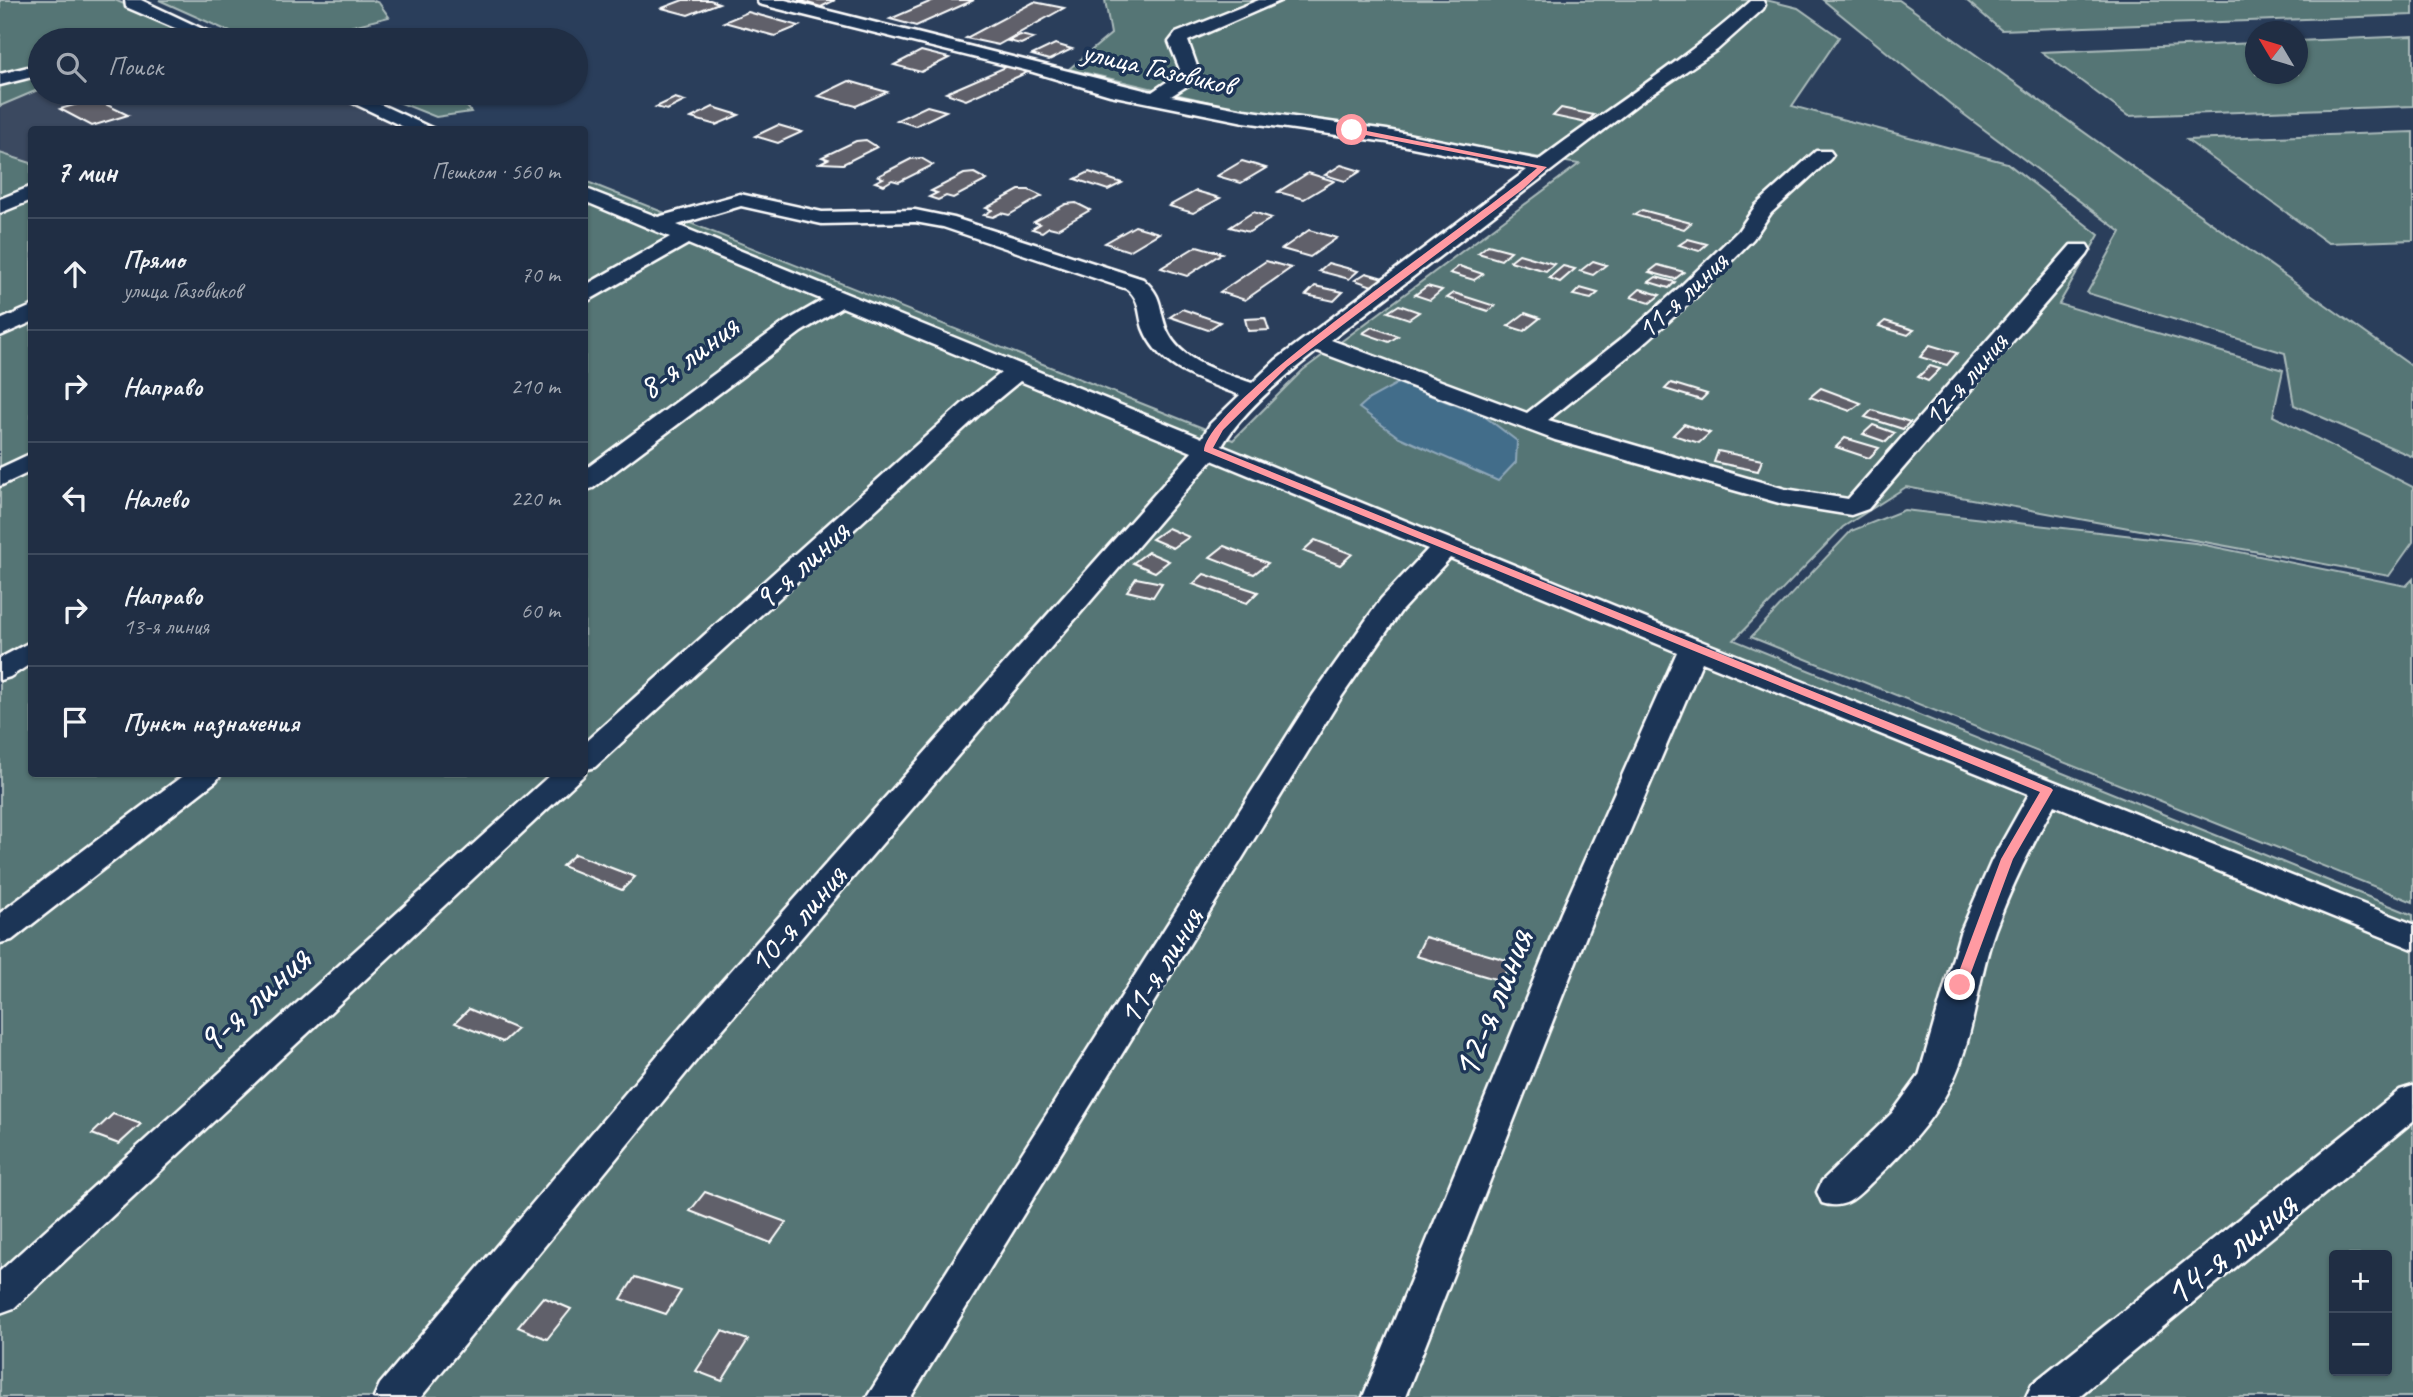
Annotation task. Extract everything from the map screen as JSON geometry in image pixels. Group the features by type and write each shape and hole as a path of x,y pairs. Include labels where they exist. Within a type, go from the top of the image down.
{"street":[{"name":"улица Газовиков","path":"765,0 1155,98 1244,116 1387,136 1543,167"},
{"path":"1155,98 1184,80 1190,72 1180,52 1178,42 1182,37 1274,0"},
{"path":"129,1 190,28"},
{"name":"10-я линия","path":"395,1397 696,1035 1208,449 1219,429 1256,392 1314,342 1521,187 1632,99 1711,46 1756,5"},
{"path":"0,80 28,72"},
{"path":"369,105 418,126"},
{"name":"11-я линия","path":"1529,423 1633,341 1688,292 1746,236 1763,209 1823,155"},
{"path":"0,207 28,194"},
{"path":"588,196 1693,648 2413,937"},
{"path":"657,224 740,200 822,218 915,216 947,222 1135,284 1153,304 1154,327 1168,350 1187,365 1256,392"},
{"path":"588,294 686,236"},
{"name":"12-я линия","path":"1529,423 1663,465 1783,496 1851,507 1859,503 2079,250"},
{"name":"8-я линия","path":"588,480 793,327 840,299"},
{"path":"0,329 28,315"},
{"path":"1314,342 1529,423"},
{"name":"9-я линия","path":"588,756 971,409 1018,371"},
{"path":"0,478 28,462"},
{"name":"11-я линия","path":"888,1397 1328,695 1391,605 1446,547"},
{"name":"12-я линия","path":"1384,1397 1578,913 1693,648"},
{"path":"0,671 28,653"},
{"path":"0,931 201,777"},
{"name":"9-я линия","path":"0,1296 566,777"},
{"path":"1836,1192 1901,1127 1937,1076 1949,1045 1960,985 1973,943 2007,859 2047,790"},
{"name":"14-я линия","path":"2047,1397 2413,1100"}],"shaded area":[{"path":"28,94 28,105 356,105 406,126 28,126 28,162 0,153 0,106"},
{"path":"1398,383 1484,416 1517,441 1516,462 1498,481 1397,436 1359,408 1369,399"}],"green space":[{"path":"0,0 115,0 178,28 28,28 28,94 0,106"},
{"path":"159,0 372,0 379,3 389,17 345,28 221,28"},
{"path":"1105,0 1766,0 1798,8 1839,37 1792,106 2007,163 2099,235 2059,304 2283,370 2273,416 2413,487 2413,542 2389,576 1906,487 1843,527 1734,640 2413,915 2413,1397 0,1397 0,153 28,162 28,777 588,777 588,182 1233,440 1303,370 1579,164 1239,109 1069,69 1111,34"},
{"path":"1823,0 1899,0 2413,367 2413,457 2294,405 2285,353 2087,293 2121,232 1954,107"},
{"path":"1966,0 2413,0 2413,15 2001,30"},
{"path":"2413,36 2413,106 2128,116 2042,52 2245,43 2245,84 2308,84 2308,41"},
{"path":"406,105 465,105 471,112 436,117"},
{"path":"2413,132 2413,240 2328,243 2187,140"},
{"path":"1904,510 2195,543 2406,586 2413,579 2413,902 1751,637 1851,531"}],"building":[{"path":"683,0 710,0 719,3 688,15 662,8"},
{"path":"798,0 835,0 821,7"},
{"path":"934,0 974,0 916,26 890,19"},
{"path":"1034,2 1064,8 998,45 966,38"},
{"path":"748,12 799,26 775,36 724,22"},
{"path":"1020,35 1034,38 1021,44 1008,41"},
{"path":"1055,44 1072,49 1049,60 1032,55"},
{"path":"921,51 949,58 921,72 894,65"},
{"path":"1008,66 1028,72 966,100 946,93"},
{"path":"849,81 887,92 856,106 818,96"},
{"path":"675,98 685,101 667,110 656,107"},
{"path":"74,105 107,105 128,115 92,126 60,109"},
{"path":"927,106 946,111 915,126 897,120"},
{"path":"713,107 739,115 716,125 691,118"},
{"path":"1561,108 1594,115 1586,123 1553,116"},
{"path":"778,125 802,132 778,143 755,136"},
{"path":"866,140 877,147 843,164 820,163 828,159 822,157 856,141"},
{"path":"921,158 933,165 899,182 892,180 884,185 875,182 883,178 878,176 911,159"},
{"path":"1242,161 1266,168 1241,183 1217,176"},
{"path":"1341,165 1361,171 1345,181 1325,175"},
{"path":"1089,172 1122,183 1108,190 1075,179"},
{"path":"974,173 987,180 953,198 946,196 938,200 929,197 937,193 931,191 964,174"},
{"path":"1308,173 1334,181 1304,199 1278,192"},
{"path":"1019,190 1029,190 1042,196 1009,215 984,215 992,210 986,208"},
{"path":"1196,191 1220,198 1193,213 1169,206"},
{"path":"1076,203 1090,210 1057,229 1049,227 1042,232 1032,229 1040,224 1034,222 1066,204"},
{"path":"1642,210 1691,223 1684,229 1634,215"},
{"path":"1253,212 1272,218 1249,232 1230,227"},
{"path":"1135,226 1159,233 1129,251 1105,243"},
{"path":"1309,230 1337,238 1310,257 1282,249"},
{"path":"1688,239 1707,244 1699,251 1679,245"},
{"path":"1488,245 1511,251 1501,260 1478,253"},
{"path":"1197,246 1222,253 1187,276 1161,268"},
{"path":"1519,254 1554,264 1546,271 1510,261"},
{"path":"1266,261 1291,268 1245,300 1220,292"},
{"path":"1593,261 1606,265 1593,275 1580,271"},
{"path":"1328,263 1358,271 1349,279 1319,271"},
{"path":"1658,265 1684,272 1675,279 1649,272"},
{"path":"1459,266 1483,274 1474,280 1450,273"},
{"path":"1563,266 1575,269 1560,282 1549,278"},
{"path":"1366,273 1383,278 1372,286 1355,280"},
{"path":"1656,277 1675,282 1669,288 1649,282"},
{"path":"1315,286 1343,292 1334,301 1306,295"},
{"path":"1427,286 1442,290 1430,300 1415,295"},
{"path":"1580,288 1598,293 1591,299 1573,295"},
{"path":"1640,289 1660,295 1650,303 1631,297"},
{"path":"1454,293 1495,306 1488,311 1447,298"},
{"path":"1399,305 1419,312 1409,319 1388,312"},
{"path":"1182,309 1220,322 1208,330 1170,317"},
{"path":"1525,313 1540,318 1524,331 1508,326"},
{"path":"1265,318 1269,330 1248,331 1245,319"},
{"path":"1885,321 1914,330 1908,335 1879,326"},
{"path":"1372,327 1398,336 1389,342 1363,333"},
{"path":"1930,345 1957,353 1947,365 1920,357"},
{"path":"1930,366 1940,369 1928,381 1918,377"},
{"path":"1671,383 1707,394 1701,400 1665,389"},
{"path":"1821,388 1861,403 1850,411 1810,397"},
{"path":"1872,410 1910,422 1903,429 1865,417"},
{"path":"1684,424 1710,433 1699,443 1673,435"},
{"path":"1873,425 1895,433 1886,442 1863,434"},
{"path":"1845,438 1879,448 1869,458 1836,447"},
{"path":"1718,451 1762,460 1758,471 1714,462"},
{"path":"1168,528 1189,537 1173,548 1152,539"},
{"path":"1315,540 1352,554 1340,565 1303,551"},
{"path":"1224,546 1268,563 1254,574 1210,557"},
{"path":"1148,552 1169,561 1155,572 1133,563"},
{"path":"1204,574 1258,592 1247,603 1193,584"},
{"path":"1136,578 1162,583 1153,597 1127,591"},
{"path":"575,854 635,877 622,890 562,866"},
{"path":"1425,937 1510,961 1502,981 1416,956"},
{"path":"469,1009 517,1029 503,1042 455,1023"},
{"path":"113,1114 141,1124 119,1144 92,1134"},
{"path":"705,1192 786,1222 771,1243 690,1211"},
{"path":"635,1277 681,1291 666,1314 621,1299"},
{"path":"543,1297 571,1309 547,1339 518,1327"},
{"path":"722,1331 748,1340 722,1381 696,1371"}],"route":[{"path":"1352,130 1543,167 1521,187 1284,365 1219,429 1208,449 2047,790 2007,859 1973,943 1960,985"}]}
